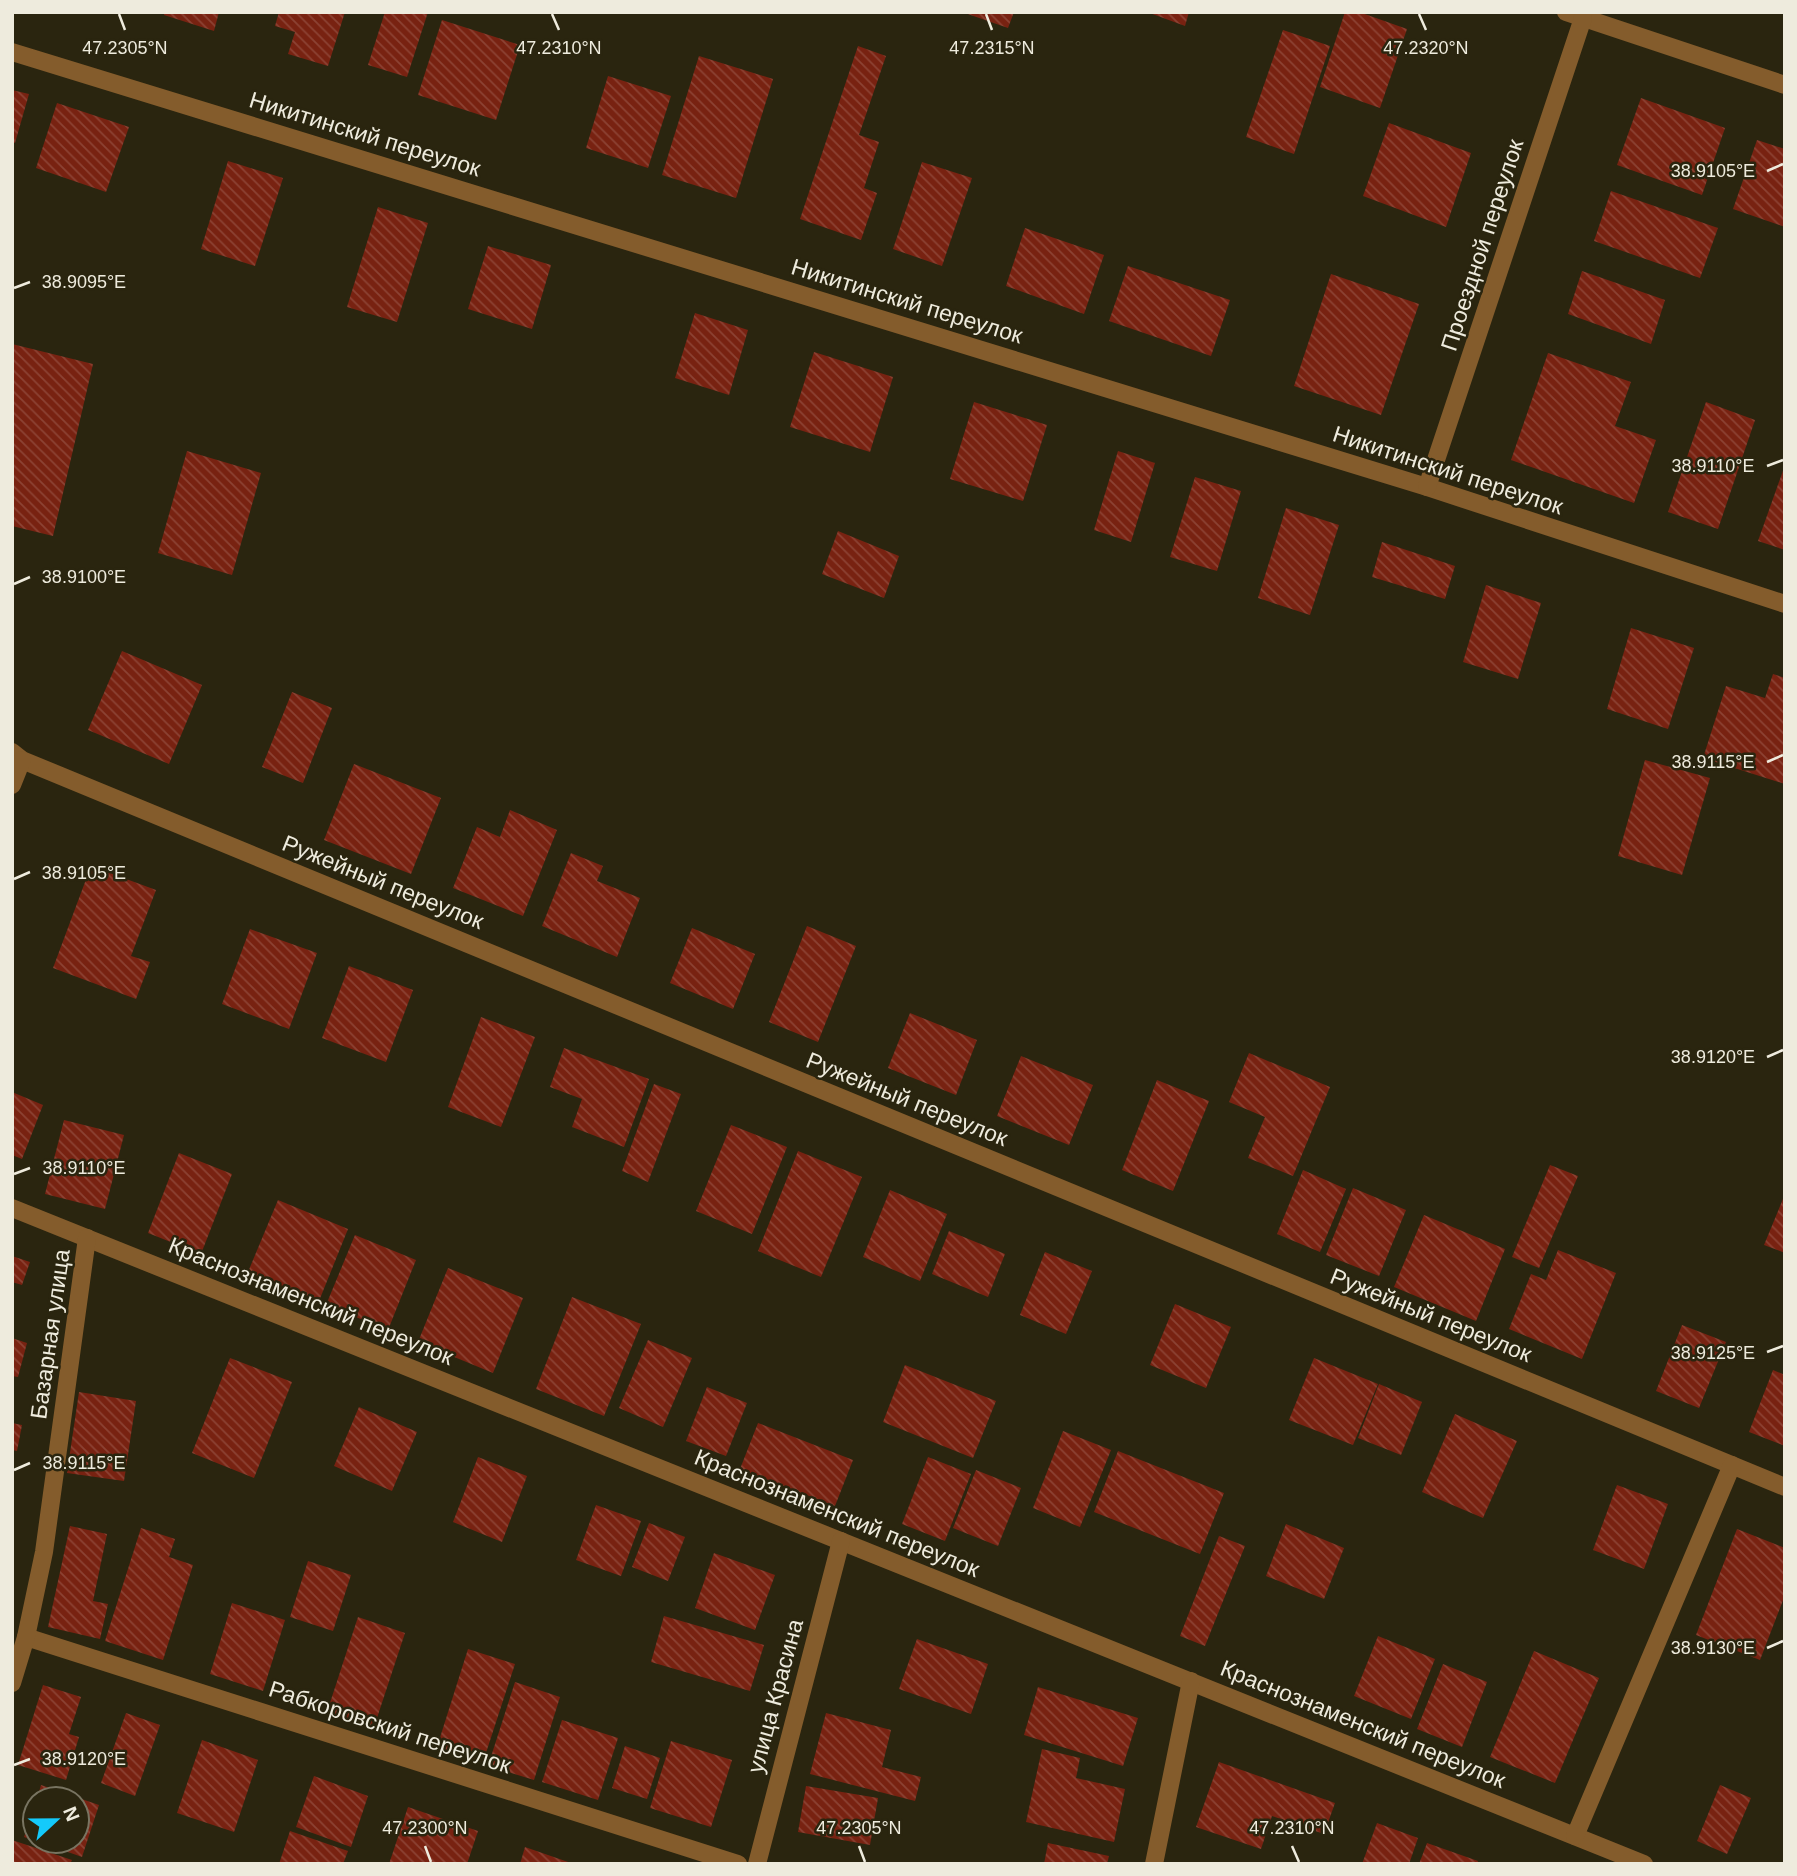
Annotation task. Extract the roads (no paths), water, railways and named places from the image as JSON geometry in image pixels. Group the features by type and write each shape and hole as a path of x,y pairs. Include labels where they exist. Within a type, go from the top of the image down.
{"street":[{"path":"1566,12 1785,85"},
{"name":"Проездной переулок","path":"1427,487 1583,18"},
{"name":"Никитинский переулок","path":"12,52 1427,487 1785,604"},
{"path":"12,785 17,756"},
{"name":"Ружейный переулок","path":"17,756 1785,1487"},
{"name":"Краснознаменский переулок","path":"12,1208 1644,1864"},
{"name":"Базарная улица","path":"12,1683 26,1637 44,1552 88,1238"},
{"path":"1574,1836 1732,1465"},
{"name":"улица Красина","path":"757,1864 841,1541"},
{"name":"Рабкоровский переулок","path":"26,1637 738,1864"},
{"path":"1154,1864 1191,1681"}]}
